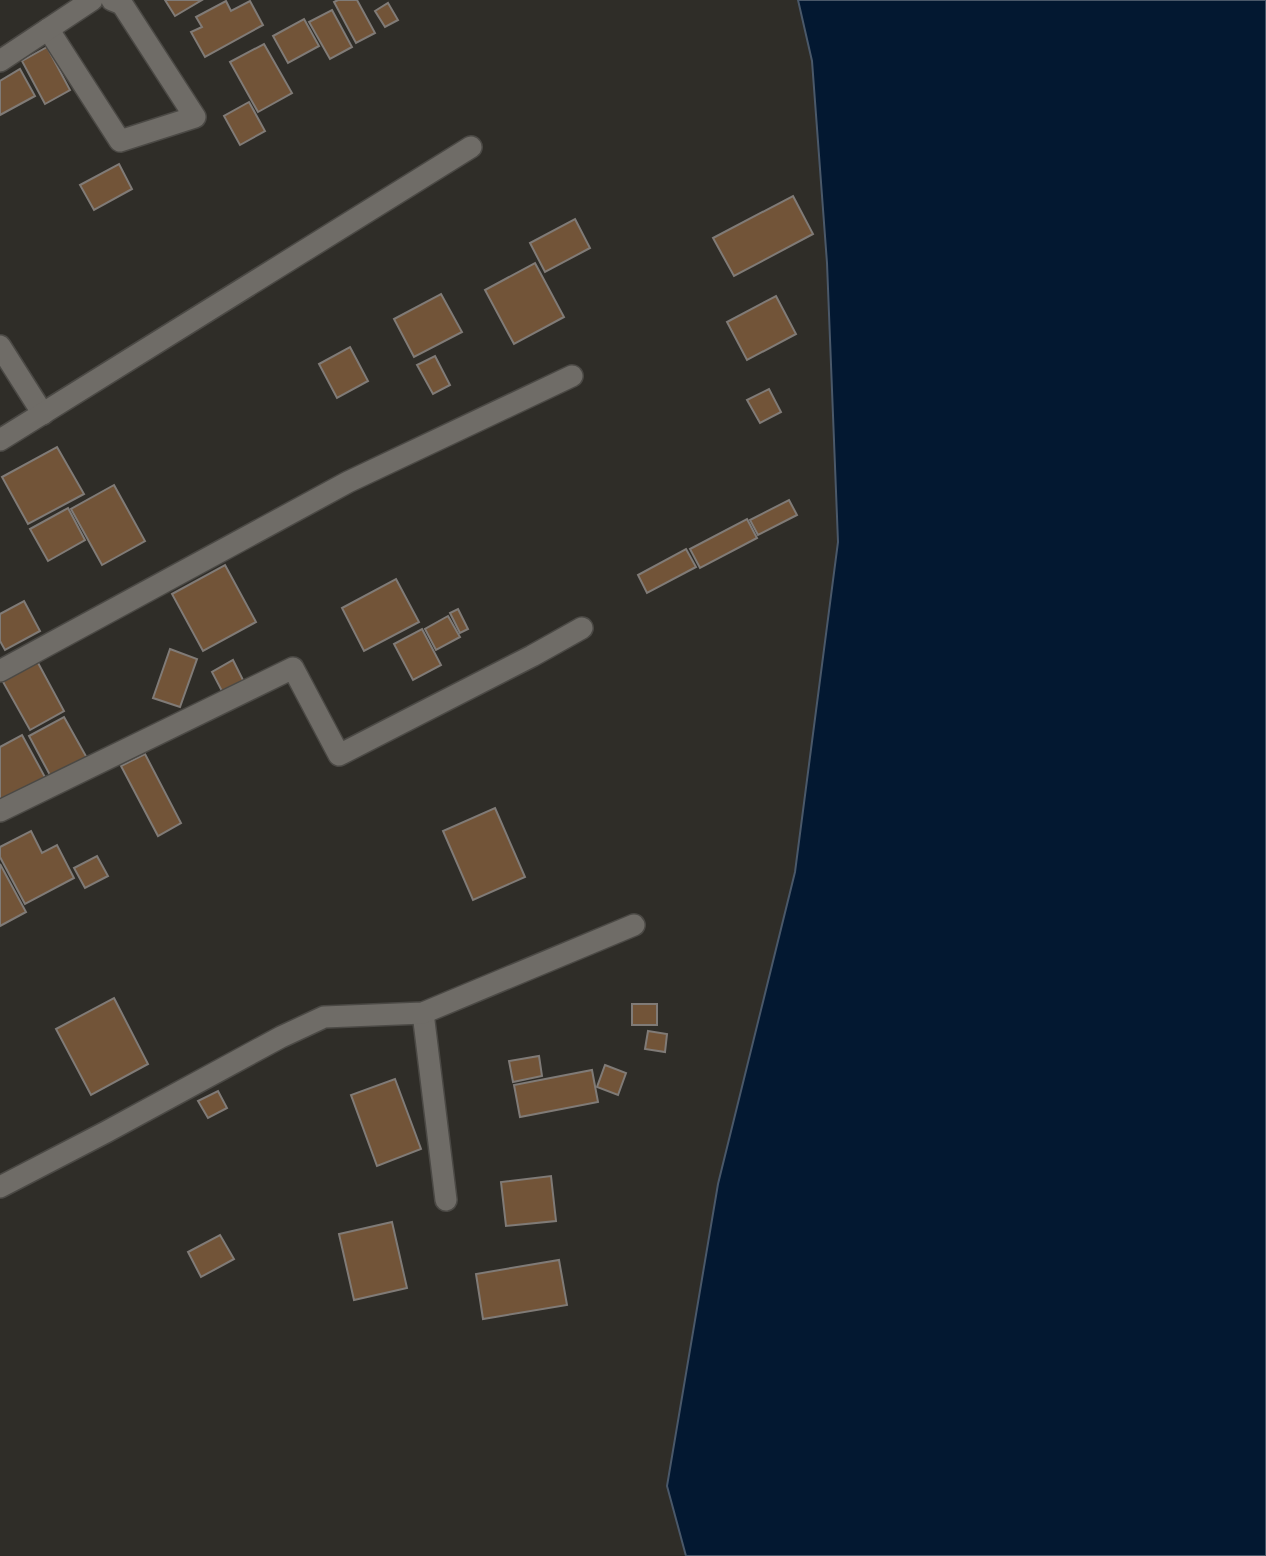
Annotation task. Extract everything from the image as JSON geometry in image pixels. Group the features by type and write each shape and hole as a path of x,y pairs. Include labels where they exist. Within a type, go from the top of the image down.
{"street":[{"path":"0,61 92,0"},
{"path":"48,29 120,141 195,117 122,4 112,0"},
{"path":"0,440 471,147"},
{"path":"0,346 43,414"},
{"path":"0,671 348,482 572,376"},
{"path":"0,811 293,668 339,755 582,628"},
{"path":"0,1187 281,1037 324,1017 423,1013 634,925"},
{"path":"423,1013 446,1200"}],"water":[{"path":"798,0 1266,0 1266,1556 686,1556 667,1486 718,1184 795,872 838,542 827,263 812,61"}],"building":[{"path":"165,0 202,0 175,16"},
{"path":"357,0 375,33 356,43 334,2"},
{"path":"226,1 231,11 250,1 263,25 205,57 191,32 202,27 196,17"},
{"path":"388,3 398,20 385,27 375,11"},
{"path":"332,10 352,47 330,59 309,22"},
{"path":"304,19 319,46 288,63 273,36"},
{"path":"264,44 292,93 258,112 230,62"},
{"path":"47,47 70,90 45,104 22,61"},
{"path":"20,69 35,96 0,115 0,81"},
{"path":"249,102 265,131 240,145 224,116"},
{"path":"119,164 132,189 94,210 80,185"},
{"path":"793,196 813,234 734,276 713,238"},
{"path":"575,219 590,248 545,272 530,243"},
{"path":"535,263 564,317 514,344 485,290"},
{"path":"441,294 462,332 414,357 394,319"},
{"path":"776,296 796,334 747,360 727,322"},
{"path":"350,347 368,381 337,398 319,364"},
{"path":"435,356 450,385 433,394 417,365"},
{"path":"769,389 781,412 760,423 747,400"},
{"path":"57,447 84,494 28,524 2,477"},
{"path":"114,485 145,541 102,565 71,509"},
{"path":"789,500 797,515 758,535 750,520"},
{"path":"68,508 85,540 48,561 30,529"},
{"path":"747,519 757,538 700,568 690,549"},
{"path":"686,549 696,567 647,593 638,575"},
{"path":"225,565 256,622 203,651 172,594"},
{"path":"396,579 419,622 364,651 342,608"},
{"path":"24,601 40,631 5,650 0,641 0,614"},
{"path":"458,609 468,629 460,633 450,613"},
{"path":"448,616 460,637 436,650 425,629"},
{"path":"422,629 441,665 413,680 394,644"},
{"path":"170,649 197,659 180,707 153,698"},
{"path":"233,660 245,684 224,695 212,672"},
{"path":"37,661 64,711 30,730 2,680"},
{"path":"64,717 87,758 51,777 29,736"},
{"path":"22,735 46,779 0,804 0,747"},
{"path":"145,754 181,823 158,836 121,766"},
{"path":"495,808 525,877 473,900 443,831"},
{"path":"31,831 42,853 57,845 74,878 25,904 0,857 0,847"},
{"path":"97,856 108,876 85,888 74,868"},
{"path":"0,864 26,912 0,926"},
{"path":"114,998 148,1064 91,1095 56,1029"},
{"path":"632,1004 657,1004 657,1025 632,1025"},
{"path":"648,1031 667,1034 665,1052 645,1049"},
{"path":"539,1056 542,1076 513,1082 509,1061"},
{"path":"605,1065 626,1073 618,1095 597,1087"},
{"path":"592,1070 598,1102 520,1117 514,1085"},
{"path":"395,1079 421,1149 377,1166 351,1095"},
{"path":"218,1091 227,1108 208,1118 198,1101"},
{"path":"551,1176 556,1221 506,1226 501,1182"},
{"path":"392,1222 407,1288 354,1300 339,1234"},
{"path":"220,1235 234,1259 201,1277 188,1252"},
{"path":"559,1260 567,1305 483,1319 476,1274"}]}
